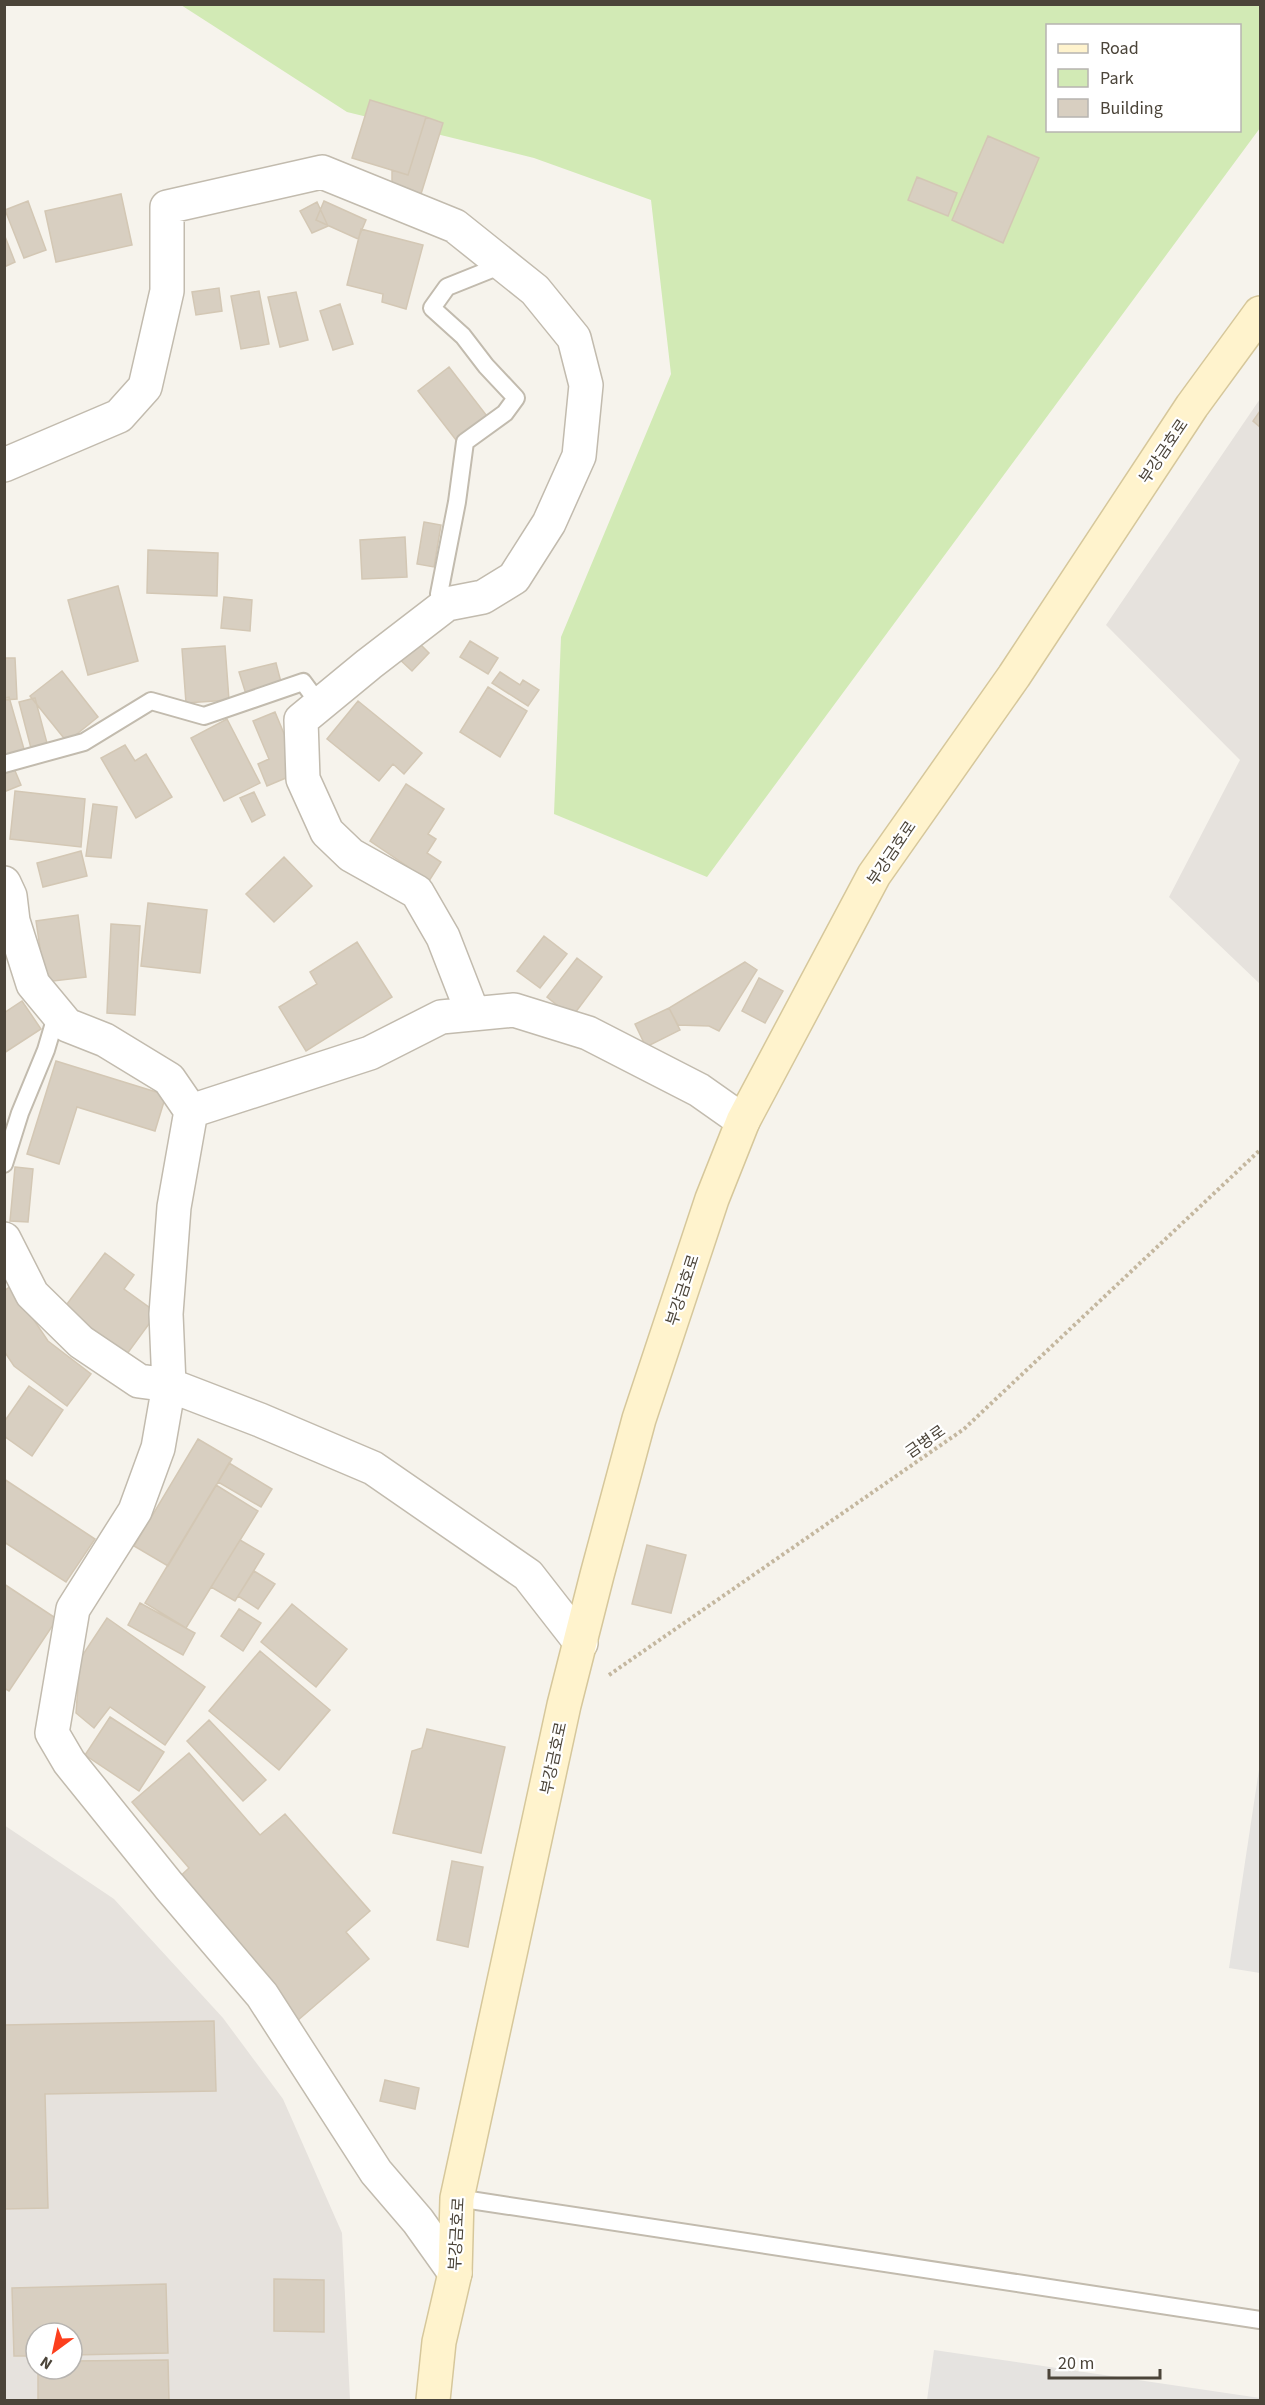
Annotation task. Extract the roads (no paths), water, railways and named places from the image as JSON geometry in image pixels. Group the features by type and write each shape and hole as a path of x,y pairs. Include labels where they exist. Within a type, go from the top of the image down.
{"street":[{"path":"4,465 119,416 145,387 166,291 168,207 322,172 455,226 535,290 574,338 586,385 579,456 549,523 514,578 483,597 447,604 301,720 303,778 327,832 351,855 417,892 443,937 473,1014"},
{"name":"부강금호로","path":"433,2400 439,2342 455,2272 457,2198 564,1705 639,1419 712,1199 743,1121 874,875 1014,676 1192,406 1260,313"},
{"path":"6,892 33,984 57,1013 68,1024 105,1040 169,1079 191,1111 174,1207 166,1314 169,1384 158,1448 135,1511 73,1609 52,1733 69,1762 154,1869 262,1995 376,2172 418,2221 455,2272"},
{"path":"191,1111 370,1053 441,1017 514,1011 588,1033 699,1090 743,1121"},
{"path":"4,1239 32,1294 81,1342 140,1381 169,1384 260,1419 373,1468 528,1575 581,1643"}],"lane":[{"path":"447,604 440,594 458,502 465,442 505,413 516,398 486,366 463,336 432,308 447,287 502,265"},
{"path":"4,764 84,742 151,701 204,716 303,681 320,705"},
{"path":"4,1164 20,1113 46,1050 57,1013"},
{"path":"457,2198 1260,2320"}]}
